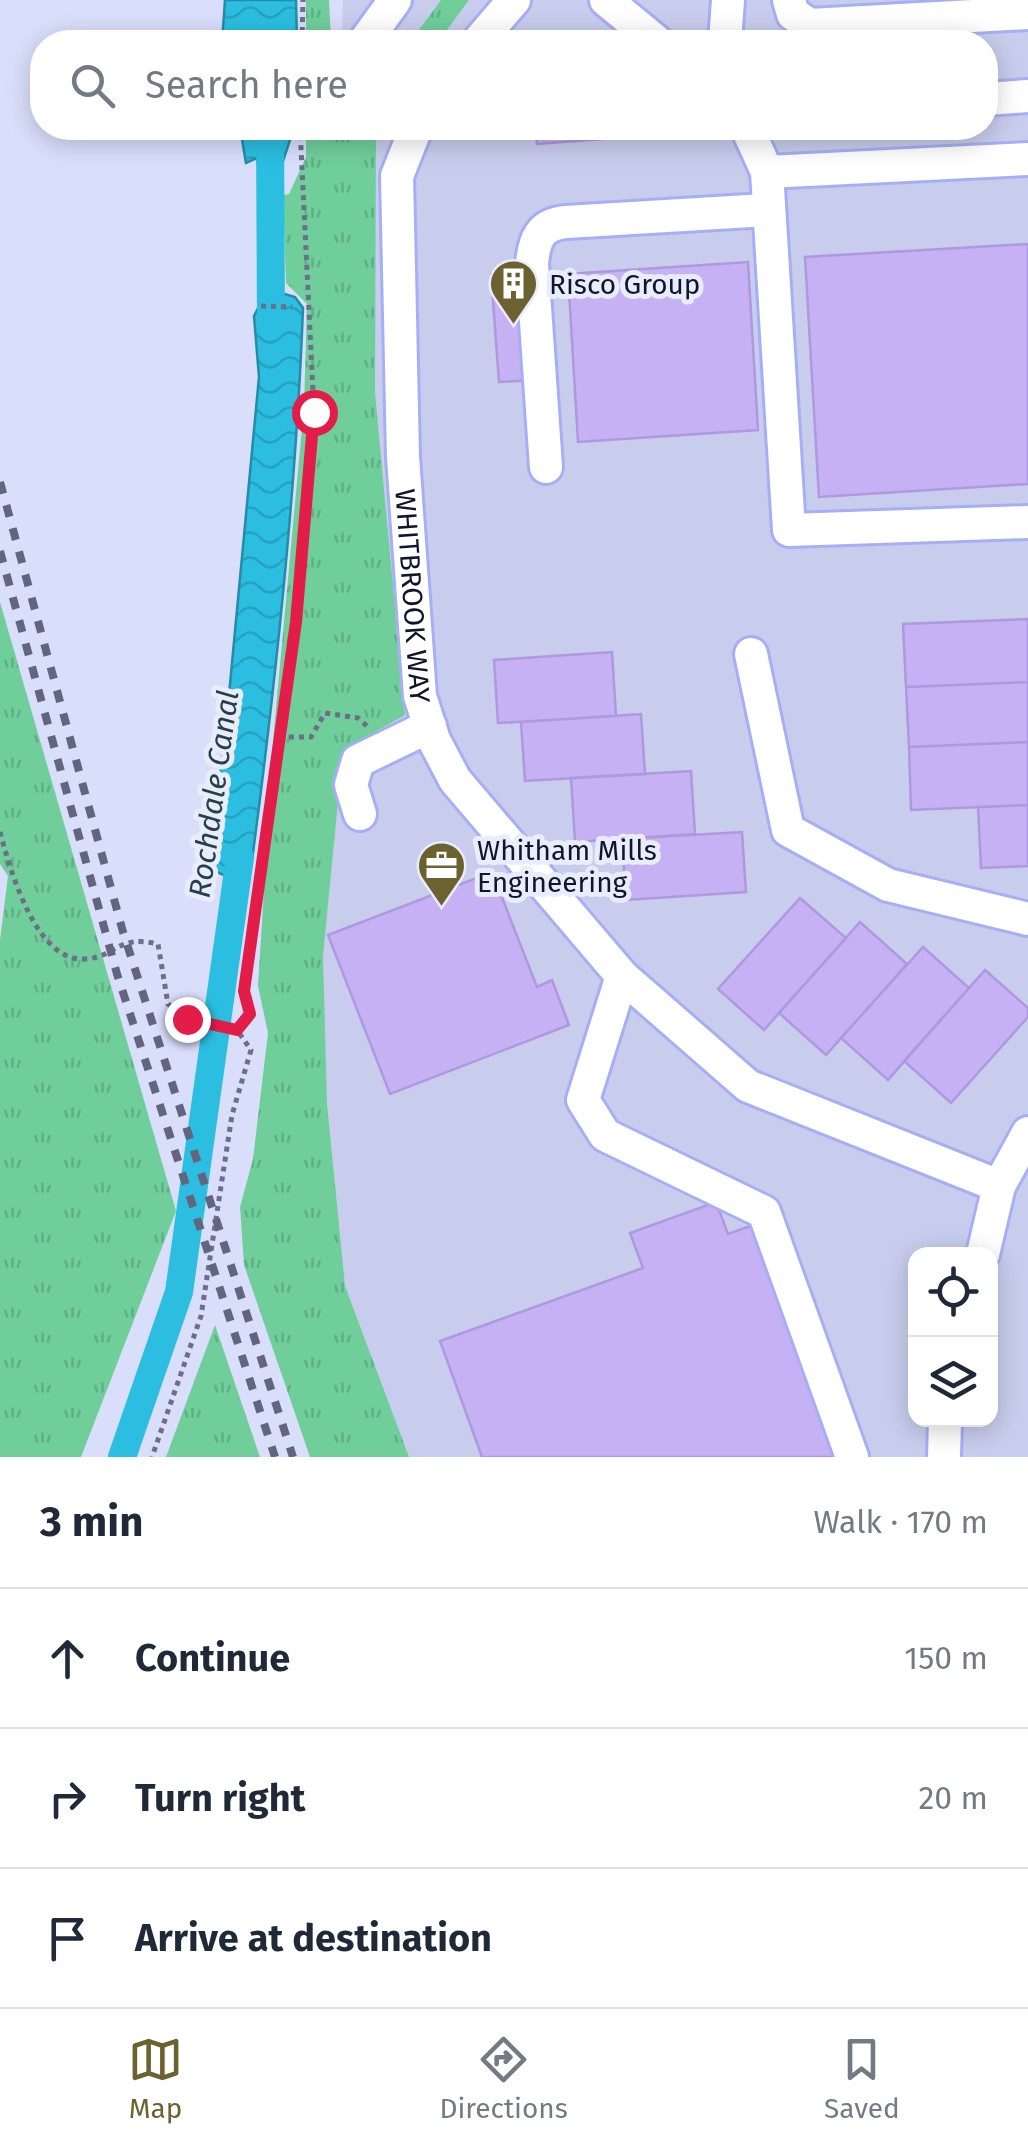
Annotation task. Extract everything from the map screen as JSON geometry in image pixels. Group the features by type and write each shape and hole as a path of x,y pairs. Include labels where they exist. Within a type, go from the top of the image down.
{"street":[{"path":"373,30 395,0"},
{"path":"488,30 514,0"},
{"path":"606,0 642,30"},
{"path":"726,30 728,0"},
{"path":"790,0 793,14 810,25 1028,13"},
{"path":"998,98 1028,96"},
{"name":"WHITBROOK WAY","path":"411,140 396,176 403,457 420,696 455,780 481,815 632,983 748,1086 1000,1186"},
{"path":"752,140 767,172 766,210 789,530 1028,522"},
{"path":"767,172 1028,159"},
{"path":"546,467 532,264 534,245 542,230 566,222 766,210"},
{"path":"751,654 788,830 888,885 1028,919"},
{"path":"360,814 352,786 358,762 430,726"},
{"path":"632,983 583,1100 605,1135 764,1212 852,1457"},
{"path":"985,1247 1000,1186 1028,1134"},
{"path":"944,1457 945,1427"}],"path":[{"path":"302,0 302,30"},
{"path":"237,1030 250,1014 244,991 296,622 314,412 301,140"},
{"path":"261,306 292,307"},
{"path":"279,737 311,738 325,713 358,718"},
{"path":"0,832 8,865 38,931 60,954 86,959 135,938 158,944 168,1004 187,1019 237,1030 251,1050 232,1115 201,1316 152,1457"}],"shaded area":[{"path":"343,0 1028,0 1028,1457 382,1457 271,1150 340,140 998,140 998,30 342,30"}],"green space":[{"path":"306,0 329,0 330,30 306,30"},
{"path":"441,0 469,0 447,30 419,30"},
{"path":"306,140 376,140 375,392 405,715 343,750 323,956 327,1104 345,1286 409,1457 310,1457 244,1265 240,1207 253,1159 268,1033 258,986 274,730 304,406 307,304 286,283 283,195 289,194 306,157"},
{"path":"0,602 176,1211 81,1457 0,1457 0,940 8,876 0,864"},
{"path":"215,1325 260,1457 166,1457"}],"water":[{"path":"225,0 296,0 297,30 223,30"},
{"path":"242,140 290,140 282,164 281,186 262,187 257,158 246,163"},
{"path":"268,289 295,297 303,308 295,449 277,658 251,868 241,894 226,894 226,876 208,868 225,737 259,377 254,316"}],"building":[{"path":"536,140 590,140 537,144"},
{"path":"1028,244 1028,484 819,497 805,257"},
{"path":"748,262 758,430 578,442 568,274"},
{"name":"Risco Group","path":"529,271 537,380 499,382 491,274"},
{"path":"1028,619 1028,682 906,687 903,624"},
{"path":"612,652 616,716 498,723 494,660"},
{"path":"1028,682 1028,742 909,747 906,687"},
{"path":"641,714 645,774 525,781 521,722"},
{"path":"1028,742 1028,805 911,810 909,747"},
{"path":"691,771 695,834 575,842 571,778"},
{"path":"1028,805 1028,866 981,868 978,807"},
{"path":"742,832 746,892 626,900 622,839"},
{"path":"492,872 537,987 552,980 569,1025 390,1094 328,935"},
{"path":"800,898 846,938 764,1030 718,989"},
{"path":"860,922 907,964 826,1055 779,1013"},
{"path":"923,947 969,988 888,1080 841,1038"},
{"path":"985,970 1028,1008 1028,1017 951,1103 904,1061"},
{"path":"716,1202 728,1234 756,1224 841,1457 482,1457 440,1341 643,1268 630,1233"}],"waterway":[{"name":"Rochdale Canal","path":"270,140 271,326"},
{"name":"Rochdale Canal","path":"122,1457 179,1292 240,857"}],"railway":[{"path":"0,482 123,932 293,1457"},
{"path":"0,551 117,974 275,1457"}],"place":[{"name":"Risco Group","path":"514,326"},
{"name":"Whitham Mills Engineering","path":"442,908"}],"route":[{"path":"187,1019 237,1030 250,1014 244,991 296,622 314,412"}]}
